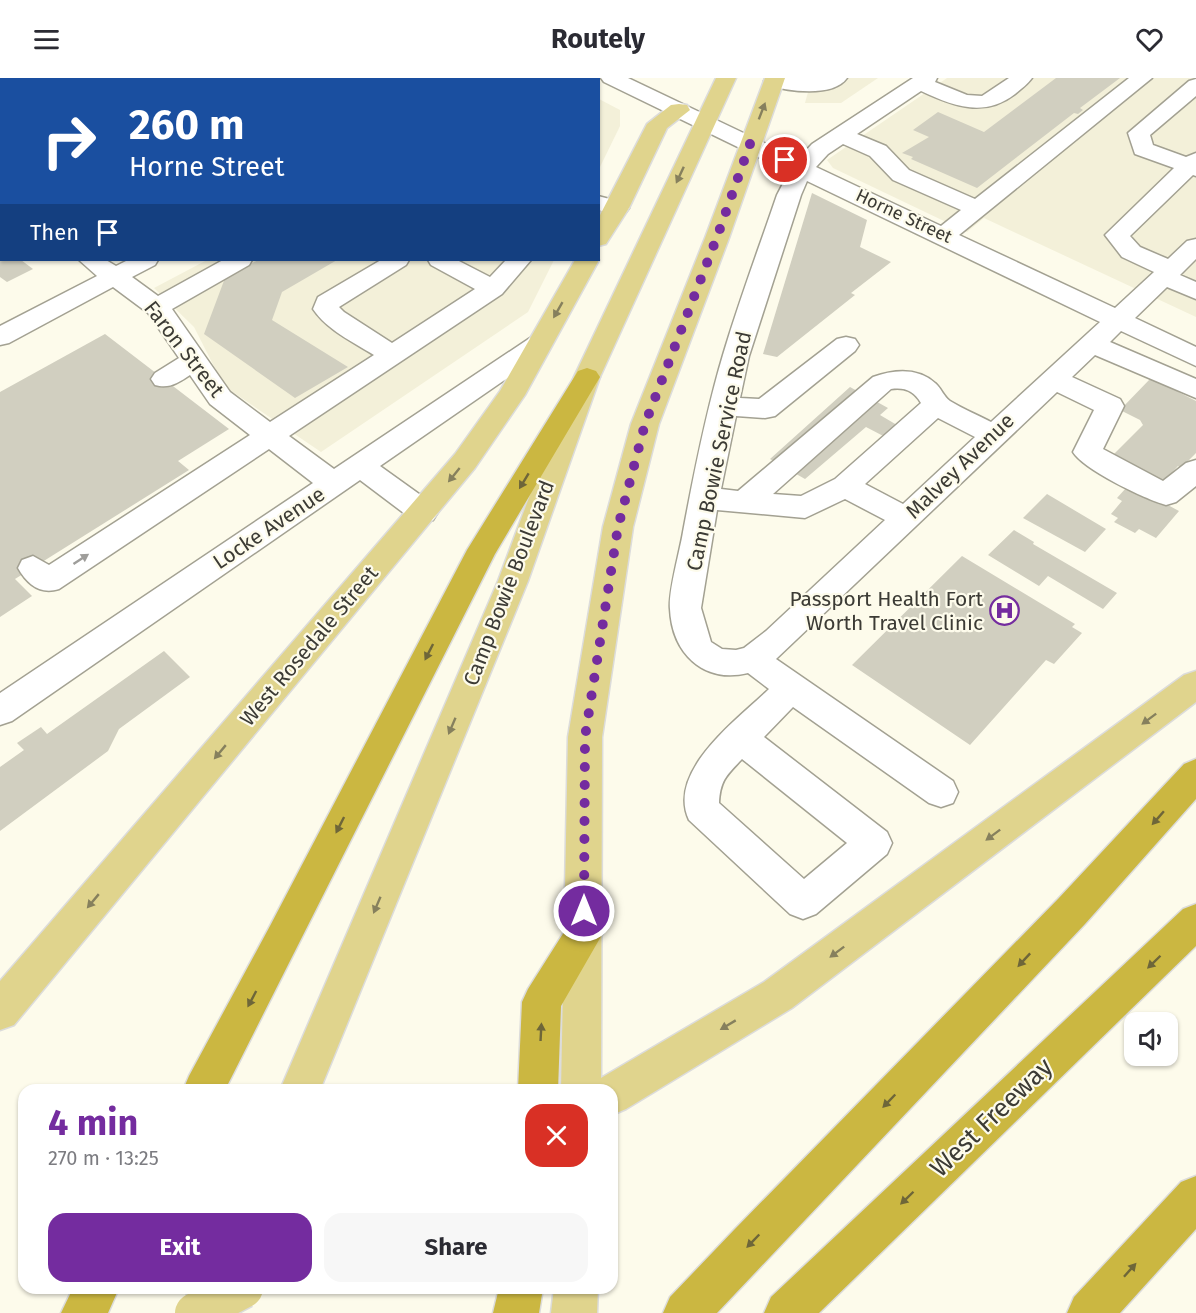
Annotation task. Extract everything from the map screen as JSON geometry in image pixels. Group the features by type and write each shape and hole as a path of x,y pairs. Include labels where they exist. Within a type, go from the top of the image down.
{"highway":[{"path":"206,1084 482,550 587,377"},
{"path":"686,1313 1152,825 1196,774"},
{"name":"West Freeway","path":"787,1313 1196,921"},
{"path":"538,1084 542,1002 584,933"},
{"path":"1090,1313 1196,1197"},
{"path":"84,1313 94,1294"},
{"path":"516,1313 519,1294"}],"main road":[{"name":"Camp Bowie Boulevard","path":"303,1084 513,581 587,377 726,78"},
{"path":"581,1084 585,737 618,527 645,424 717,237 774,79"},
{"path":"600,232 608,206 658,124 679,110"},
{"name":"West Rosedale Street","path":"0,1011 465,461 498,414 586,261"},
{"path":"618,1091 778,995 1196,684"},
{"path":"203,1313 211,1294"},
{"path":"195,1313 231,1294"},
{"path":"574,1313 576,1294"}],"street":[{"name":"Horne Street","path":"610,78 1186,352"},
{"path":"774,79 815,86 837,78"},
{"path":"802,168 820,149 923,80 963,100 978,103 992,100 1022,78"},
{"path":"944,235 1142,78"},
{"path":"1196,85 1139,133 1143,149 1193,165 1117,235 1131,252 1196,291"},
{"path":"841,135 878,151 901,175 977,208"},
{"name":"Camp Bowie Service Road","path":"753,659 736,663 715,661 699,650 691,632 686,608 704,498 739,346 789,195 802,168"},
{"name":"Malvey Avenue","path":"753,659 777,640 1196,246"},
{"name":"Faron Street","path":"92,261 156,307 220,398 334,484"},
{"path":"0,337 144,261"},
{"path":"156,307 238,261"},
{"path":"391,354 334,318 326,309 327,303 395,261"},
{"path":"442,261 494,289"},
{"path":"33,568 48,581 270,437 391,354 494,289 518,261"},
{"name":"Locke Avenue","path":"0,711 539,344"},
{"path":"1092,344 1196,389"},
{"path":"724,406 765,409 846,345"},
{"path":"1154,371 1186,352"},
{"path":"164,379 194,360"},
{"path":"704,498 744,502 805,507 854,478 928,412 931,392 916,383 895,378 882,383 744,502"},
{"path":"1053,379 1110,406 1087,452 1123,474 1166,495 1196,470"},
{"path":"928,412 993,435"},
{"path":"360,466 423,512"},
{"path":"854,478 906,518"},
{"path":"753,659 941,792"},
{"path":"742,739 874,843 803,902 701,809 702,788 711,768 791,688"}],"shaded area":[{"path":"812,78 878,78 841,103 805,103"},
{"path":"947,78 1196,78 1196,317 984,218 967,232 833,168 827,160"},
{"path":"600,100 620,110 620,126 600,167"},
{"path":"205,261 554,261 528,312 321,452 224,386 194,327 154,288"}],"building":[{"path":"1056,78 1120,78 1080,108 1083,110 1078,114 1074,113 977,188 902,153 929,137 913,130 938,112 984,132"},
{"path":"812,193 867,220 860,247 891,262 851,293 855,295 777,357 763,354"},
{"path":"0,261 22,261 33,269 7,282 0,277"},
{"path":"256,261 335,261 282,292 272,320 348,367 295,398 204,334 225,278"},
{"path":"105,334 229,429 178,461 189,470 15,579 32,596 0,617 0,392"},
{"path":"1151,378 1196,401 1196,453 1181,468 1178,466 1157,489 1106,462 1143,425 1140,420 1120,410"},
{"path":"850,387 888,408 880,415 902,428 889,439 866,427 805,479 770,459"},
{"path":"1126,488 1132,492 1136,488 1179,511 1156,538 1139,529 1135,533 1114,522 1118,518 1111,514 1122,501 1117,498"},
{"path":"1047,494 1106,529 1085,552 1023,518"},
{"path":"1014,530 1034,542 1033,544 1117,593 1103,609 1048,576 1039,586 988,555"},
{"path":"962,556 1075,624 1072,627 1082,633 1054,664 1046,660 970,745 852,665"},
{"path":"164,651 190,677 119,729 108,751 0,831 0,767 24,750 17,743 41,727 47,734"}],"place":[{"name":"Passport Health Fort Worth Travel Clinic","path":"1004,611"}],"route":[{"path":"584,911 585,737 618,527 645,424 750,144 785,160"}]}
